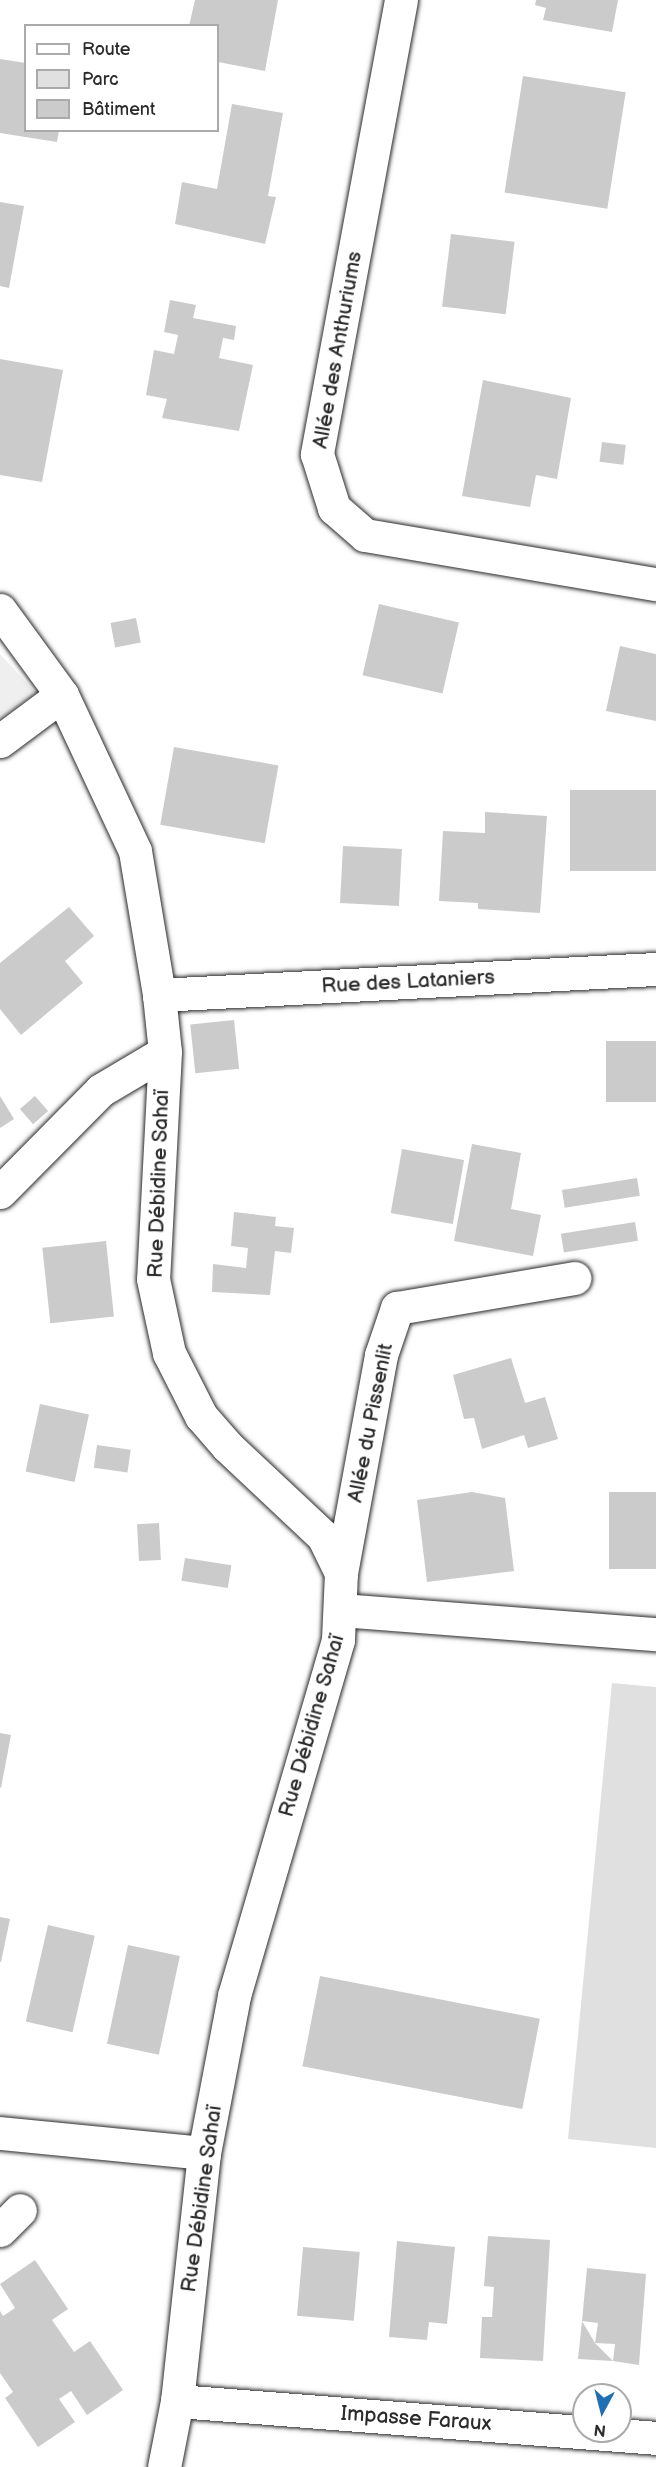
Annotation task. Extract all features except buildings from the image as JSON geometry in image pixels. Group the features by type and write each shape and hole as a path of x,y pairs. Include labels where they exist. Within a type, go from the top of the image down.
{"street":[{"name":"Allée des Anthuriums","path":"401,0 317,454 334,508 365,535 656,584"},
{"name":"Rue Débidine Sahaï","path":"0,610 62,695 135,851 159,995 165,1052 153,1279 169,1353 201,1416 227,1446 323,1536 335,1554 341,1573 338,1640 234,1996 204,2153 177,2401 164,2467"},
{"path":"0,741 62,695"},
{"name":"Rue des Lataniers","path":"159,995 656,969"},
{"path":"0,1192 101,1090 165,1052"},
{"name":"Allée du Pissenlit","path":"341,1573 381,1355 397,1308 574,1278"},
{"path":"341,1610 656,1634"},
{"path":"0,2133 204,2153"},
{"name":"Impasse Faraux","path":"177,2401 656,2438"}],"shaded area":[{"path":"0,654 36,693 0,719"}],"green space":[{"path":"612,1683 656,1687 656,2148 568,2139"}]}
